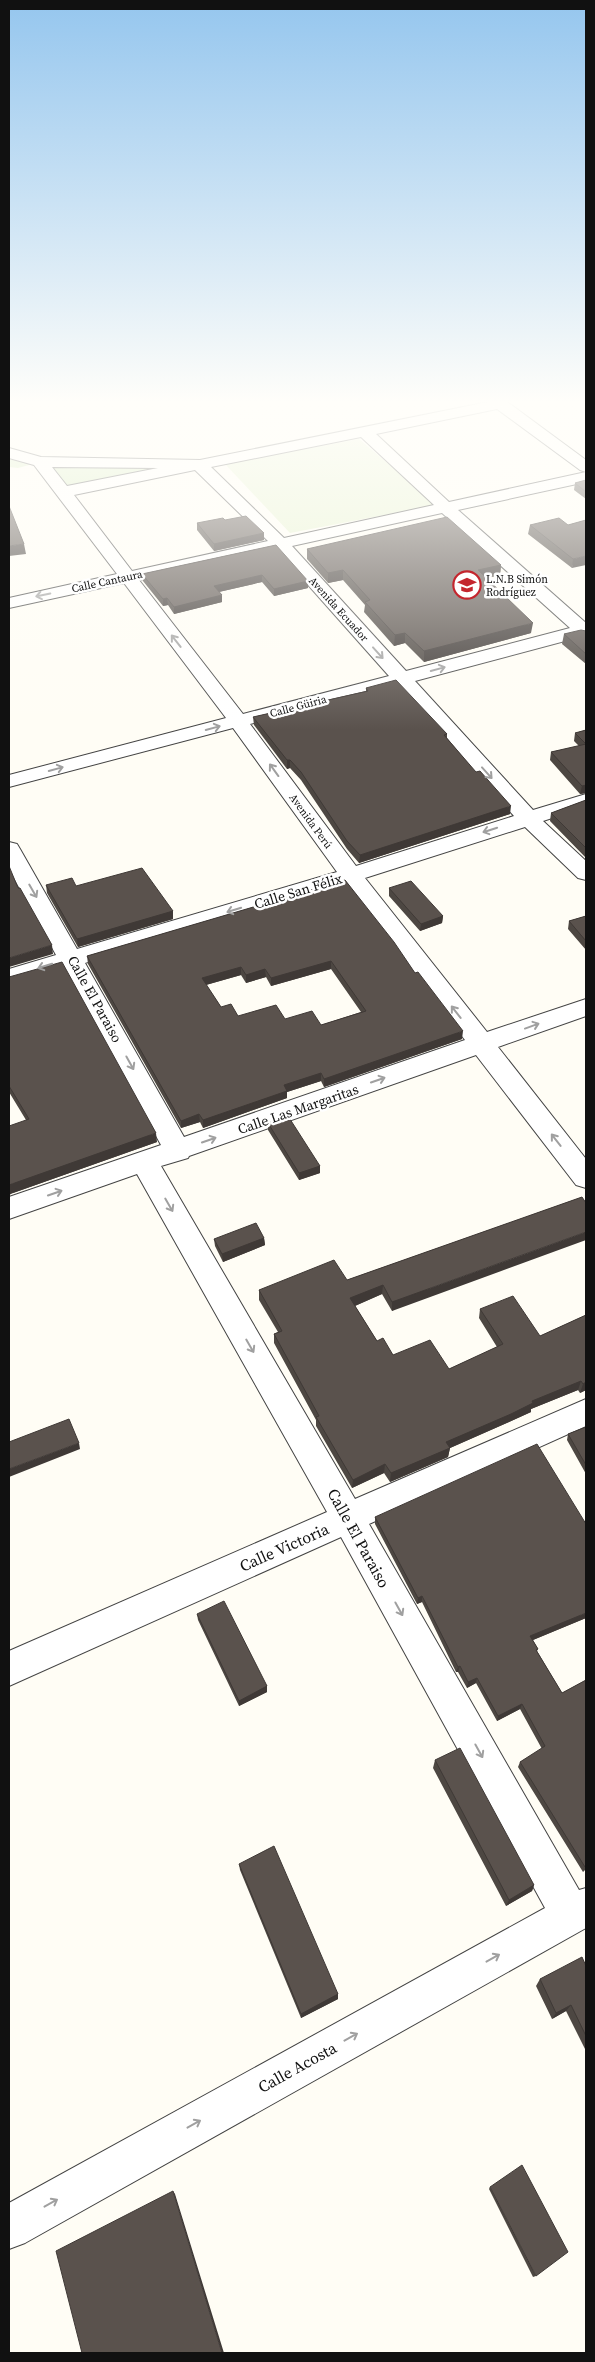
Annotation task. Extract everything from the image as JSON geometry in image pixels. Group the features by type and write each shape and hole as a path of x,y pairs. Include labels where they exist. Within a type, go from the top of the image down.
{"street":[{"name":"Avenida Perú","path":"77,509 126,577 238,721 351,875 586,1178"},
{"name":"Avenida Ecuador","path":"245,509 280,543 528,818 586,873"},
{"name":"Calle Cantaura","path":"9,603 435,509"},
{"path":"448,509 585,631"},
{"name":"Calle Güiria","path":"9,781 585,631"},
{"name":"Calle San Félix","path":"9,977 351,875 586,800"},
{"name":"Calle El Paraiso","path":"9,849 72,958 178,1151"},
{"name":"Calle Las Margaritas","path":"9,1208 145,1163 586,1006"},
{"name":"Calle El Paraiso","path":"145,1163 348,1518 578,1911"},
{"name":"Calle Victoria","path":"10,1663 348,1518 586,1412"},
{"name":"Calle Acosta","path":"9,2227 578,1911"}],"green space":[{"path":"268,509 415,509 290,533"}],"building":[{"path":"9,509 10,509 24,544 9,546"},
{"path":"246,516 264,533 214,544 197,523 223,518 225,520"},
{"path":"447,517 501,565 478,570 533,623 424,651 405,633 395,635 365,602 370,600 343,570 328,573 307,549"},
{"path":"559,518 568,525 586,520 586,556 573,559 530,525"},
{"path":"276,545 308,581 274,589 262,575 214,586 222,595 174,607 167,598 163,599 142,574"},
{"path":"581,630 586,631 586,654 564,634"},
{"path":"396,680 447,734 444,735 476,772 480,771 511,806 360,855 347,841 301,772 290,760 287,760 253,717 368,691 366,688"},
{"path":"586,730 586,744 575,733"},
{"path":"586,744 586,785 582,786 551,752"},
{"path":"586,800 586,848 551,813"},
{"path":"9,866 18,888 20,888 52,945 9,958"},
{"path":"142,868 173,911 77,939 46,885 72,878 76,886"},
{"path":"345,880 394,942 415,973 418,972 463,1031 324,1079 321,1073 284,1085 287,1091 203,1120 199,1114 181,1121 87,956","holes":["331,961 366,1011 321,1025 312,1011 285,1019 276,1005 238,1016 231,1004 221,1007 202,978 241,967 246,975 265,969 271,978"]},
{"path":"411,881 443,916 421,924 389,888"},
{"path":"586,916 586,941 569,921"},
{"path":"62,962 156,1133 9,1185 9,1126 29,1119 9,1086 9,977"},
{"path":"288,1116 320,1166 299,1173 268,1123"},
{"path":"582,1197 586,1203 586,1232 392,1302 383,1285 350,1298 377,1341 383,1338 393,1355 430,1340 449,1369 503,1344 480,1309 513,1296 540,1336 586,1315 586,1382 583,1384 581,1381 532,1401 533,1403 511,1414 446,1442 450,1448 391,1473 385,1464 353,1480 316,1417 319,1416 274,1334 282,1331 259,1290 334,1260 347,1280"},
{"path":"256,1223 264,1238 222,1254 214,1239"},
{"path":"69,1419 79,1443 9,1469 9,1442"},
{"path":"586,1427 586,1465 568,1434"},
{"path":"537,1444 586,1524 586,1613 530,1636 538,1649 536,1650 562,1693 586,1680 585,1867 520,1762 545,1746 522,1704 498,1716 477,1678 468,1682 460,1666 458,1667 422,1596 418,1598 375,1517"},
{"path":"224,1601 267,1686 239,1701 197,1614"},
{"path":"460,1748 534,1885 509,1900 435,1760"},
{"path":"274,1846 338,1994 301,2014 239,1864"},
{"path":"582,1957 586,1966 586,2036 571,2005 556,2013 540,1979"},
{"path":"522,2165 568,2252 536,2276 490,2187"},
{"path":"173,2191 222,2353 82,2353 56,2251"}],"place":[{"name":"L.N.B Simón Rodríguez","path":"467,585"}]}
